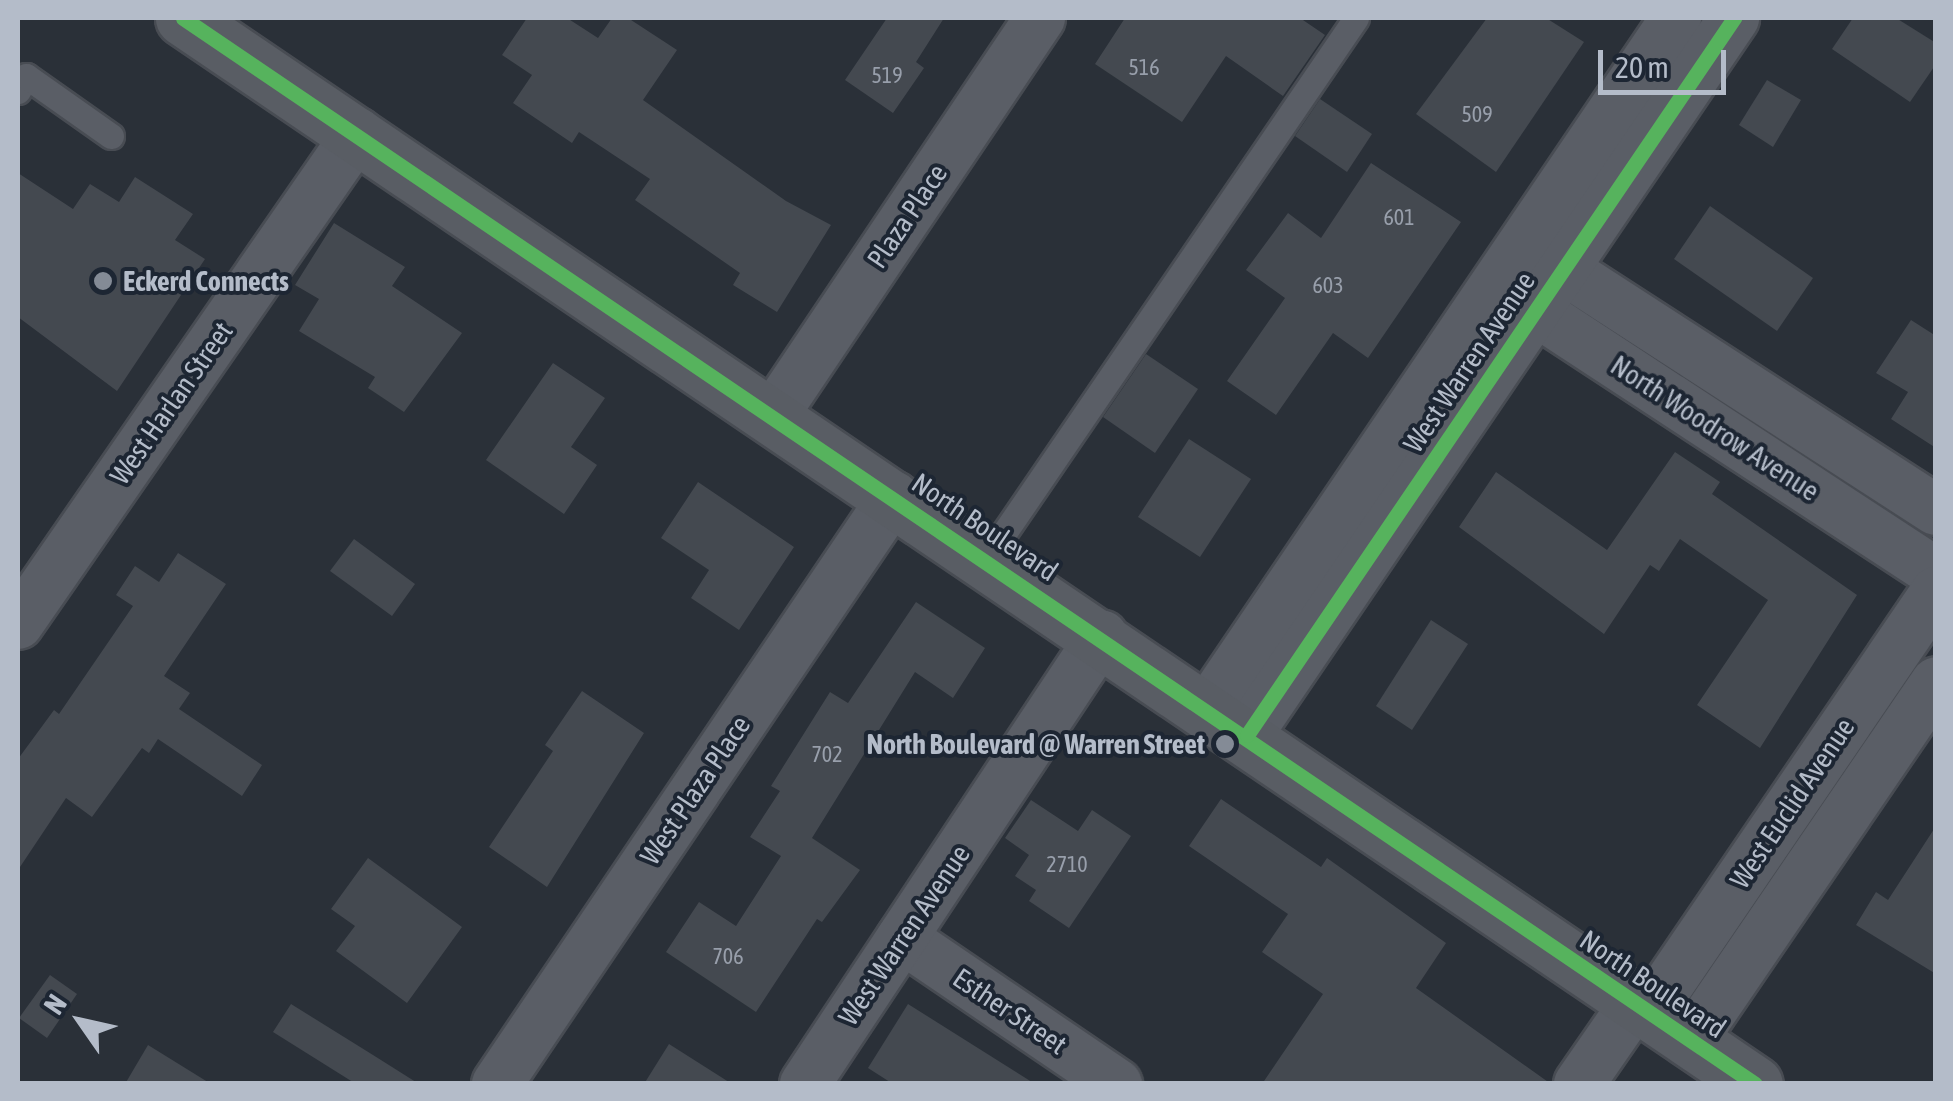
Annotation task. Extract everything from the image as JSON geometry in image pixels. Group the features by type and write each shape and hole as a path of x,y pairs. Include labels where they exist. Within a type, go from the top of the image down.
{"street":[{"name":"North Boulevard","path":"182,18 987,558 1755,1084"},
{"name":"Plaza Place","path":"774,414 1040,18"},
{"name":"West Warren Avenue","path":"1543,256 1676,18"},
{"name":"West Warren Avenue","path":"1227,721 1543,256 1734,18"},
{"name":"West Harlan Street","path":"18,624 358,133"},
{"name":"North Woodrow Avenue","path":"1543,256 1936,510"},
{"name":"North Woodrow Avenue","path":"1514,297 1936,573"},
{"name":"West Plaza Place","path":"497,1084 894,496"},
{"name":"West Euclid Avenue","path":"1659,1019 1936,592"},
{"name":"West Warren Avenue","path":"805,1084 1102,636"},
{"name":"West Euclid Avenue","path":"1579,1084 1659,1019 1936,682"},
{"name":"Esther Street","path":"902,938 1117,1084"}],"lane":[{"path":"987,558 1356,18"},
{"path":"18,90 26,76 112,136"}],"building":[{"path":"527,18 567,18 598,38 612,18 628,18 677,50 643,100 786,201 831,225 777,312 733,285 740,273 635,200 650,179 579,132 572,143 513,103 532,75 502,55"},
{"path":"887,18 944,18 916,62 924,68 893,113 845,80"},
{"path":"1125,18 1300,18 1325,35 1283,96 1226,56 1182,122 1095,64"},
{"path":"1487,18 1546,18 1584,42 1496,172 1416,114"},
{"path":"1853,18 1896,18 1936,43 1936,64 1910,102 1832,49"},
{"path":"1767,80 1801,100 1773,147 1739,125"},
{"path":"1320,99 1372,134 1347,172 1295,136"},
{"path":"1371,163 1461,222 1368,358 1333,333 1276,415 1227,381 1285,298 1246,270 1288,213 1321,238"},
{"name":"Eckerd Connects","path":"18,173 73,209 90,184 119,202 135,177 193,214 175,240 205,259 117,391 18,317"},
{"path":"1710,206 1813,278 1777,331 1674,259"},
{"path":"334,223 405,267 392,286 462,333 404,412 368,388 375,377 299,331 319,299 295,285"},
{"path":"1911,320 1936,336 1936,448 1891,419 1908,392 1876,373"},
{"path":"1146,354 1198,389 1155,453 1103,417"},
{"path":"553,363 605,398 571,447 597,465 564,514 486,460"},
{"path":"1189,439 1251,479 1200,557 1138,517"},
{"path":"1675,452 1720,482 1712,494 1857,595 1760,748 1697,705 1768,600 1680,539 1659,571 1650,565 1604,634 1459,527 1496,472 1607,550"},
{"path":"698,482 794,547 739,630 691,598 709,570 661,538"},
{"path":"354,539 415,584 392,616 330,571"},
{"path":"178,553 226,584 164,676 190,693 179,709 262,765 242,796 158,739 149,753 142,748 92,817 66,798 18,870 18,759 54,710 59,714 133,606 116,595 135,566 159,582"},
{"path":"916,602 985,648 953,698 915,672 812,838 860,870 822,922 817,919 756,1012 666,952 699,902 736,926 781,856 750,837 780,791 771,786 830,692 848,703"},
{"path":"1431,620 1468,644 1412,730 1376,706"},
{"path":"582,691 644,733 547,887 489,847 553,751 545,745"},
{"path":"1221,799 1321,867 1327,858 1446,943 1416,988 1551,1084 1262,1084 1323,994 1262,952 1288,914 1189,846"},
{"path":"1031,800 1078,831 1092,810 1131,836 1069,928 1029,901 1036,890 1015,876 1029,855 1005,838"},
{"path":"1936,826 1936,974 1856,925 1876,892 1888,900"},
{"path":"368,858 462,927 407,1003 336,951 355,926 331,909"},
{"path":"50,975 77,994 47,1038 19,1018"},
{"path":"291,1004 419,1084 356,1084 273,1032"},
{"path":"908,1004 1035,1084 893,1084 868,1068"},
{"path":"669,1044 732,1084 644,1084"},
{"path":"148,1045 211,1084 125,1084"}],"cycle path":[{"path":"183,18 1755,1084"},
{"path":"1247,735 1734,18"}],"place":[{"name":"Eckerd Connects","path":"103,281"},
{"name":"North Boulevard @ Warren Street","path":"1225,744"}]}
